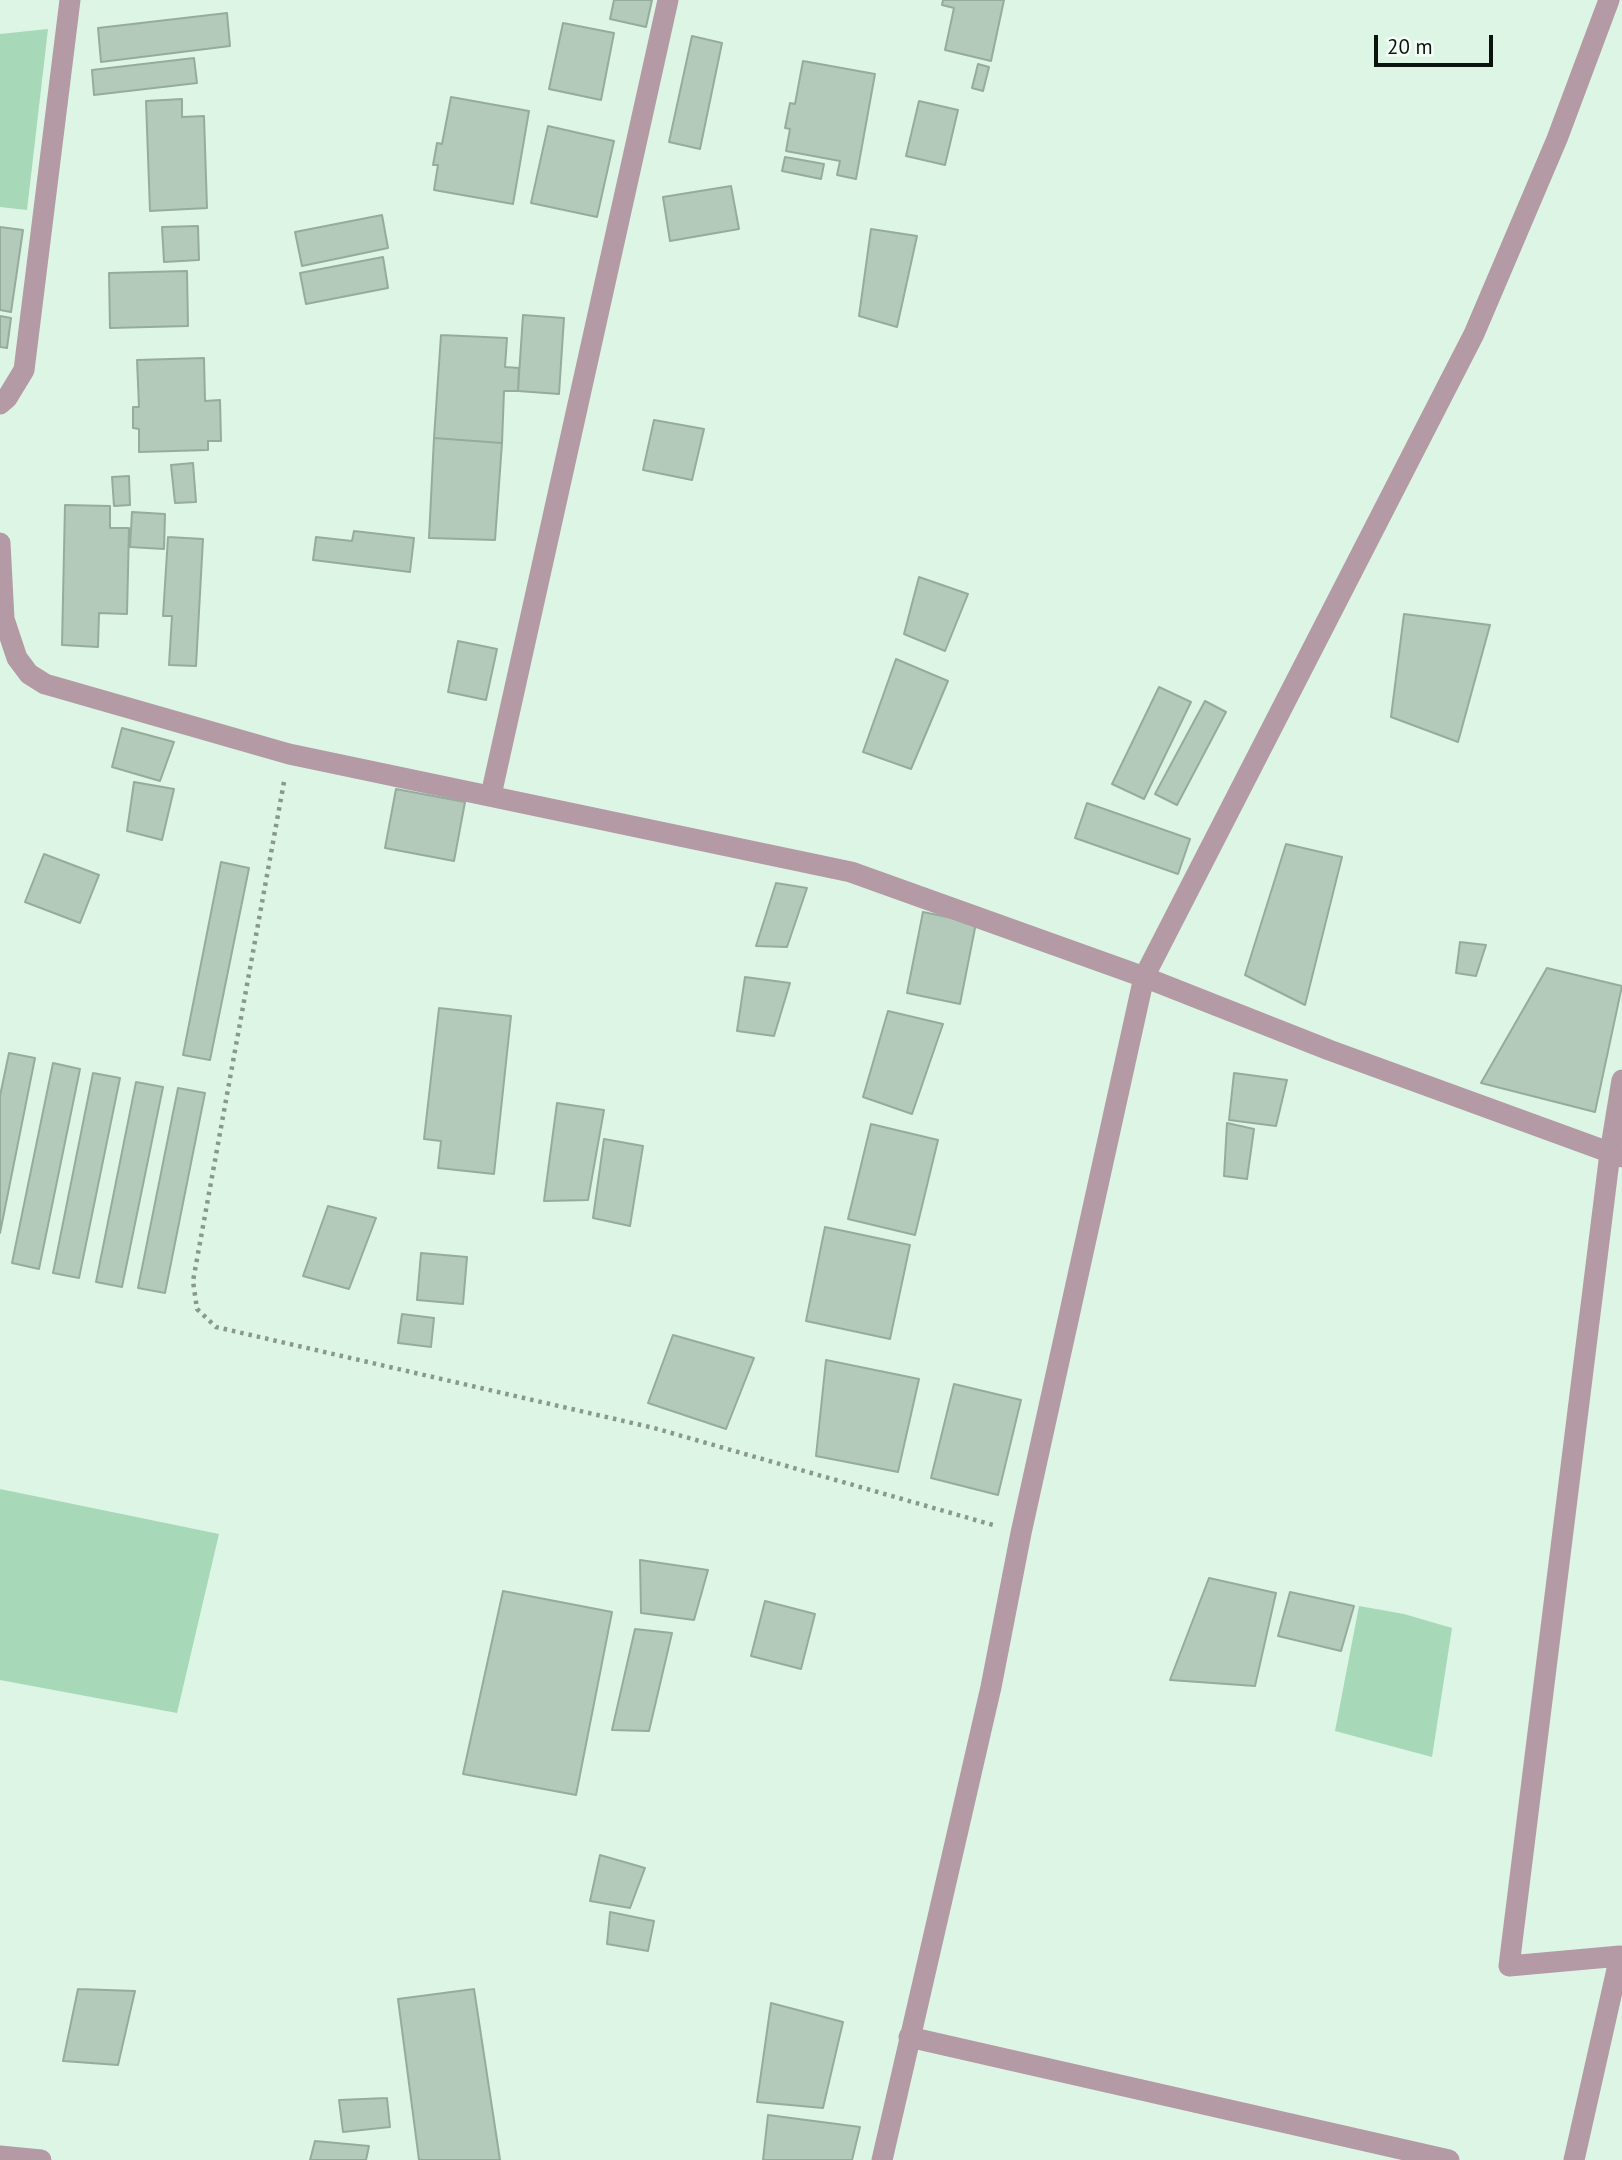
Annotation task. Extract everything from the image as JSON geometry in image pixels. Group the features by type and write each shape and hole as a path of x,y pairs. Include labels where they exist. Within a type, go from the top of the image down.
{"street":[{"path":"0,404 8,398 24,370 70,0"},
{"path":"491,795 668,0"},
{"path":"882,2160 991,1687 1021,1533 1144,978 1474,334 1558,139 1609,0"},
{"path":"0,543 2,622 17,657 29,674 46,684 289,754 851,872 1144,978 1616,1155"},
{"path":"1574,2160 1620,1956 1509,1966 1616,1155 1622,1080"},
{"path":"909,2037 1449,2160"},
{"path":"0,2156 41,2160"}],"path":[{"path":"289,754 192,1281 197,1309 216,1327 654,1428 1021,1533"}],"green space":[{"path":"48,29 27,210 0,207 0,34"},
{"path":"0,1489 219,1534 177,1713 0,1680"},
{"path":"1359,1606 1404,1614 1452,1628 1432,1757 1335,1731"}],"building":[{"path":"614,0 652,0 646,27 610,19"},
{"path":"943,0 1004,0 991,61 945,50 954,8 942,5"},
{"path":"227,13 230,46 101,62 98,28"},
{"path":"563,23 614,33 601,100 549,89"},
{"path":"692,36 722,43 700,149 669,142"},
{"path":"194,58 197,83 94,95 92,70"},
{"path":"803,61 875,74 856,179 837,175 840,161 786,151 790,129 785,128 790,103 795,104"},
{"path":"978,64 989,67 983,91 972,88"},
{"path":"451,97 529,111 513,204 434,190 438,165 433,165 437,143 442,144"},
{"path":"182,99 182,117 204,116 207,208 150,211 146,101"},
{"path":"919,101 958,110 945,165 906,156"},
{"path":"548,126 614,141 597,217 531,203"},
{"path":"785,157 824,164 821,179 782,171"},
{"path":"731,186 739,229 670,241 663,197"},
{"path":"382,215 388,248 302,266 295,232"},
{"path":"198,226 199,260 164,262 162,227"},
{"path":"0,227 23,230 11,312 0,310"},
{"path":"871,229 917,236 897,327 859,316"},
{"path":"383,257 388,288 306,304 300,273"},
{"path":"187,271 188,326 110,328 109,273"},
{"path":"523,315 564,318 559,394 518,391"},
{"path":"0,316 11,318 7,348 0,347"},
{"path":"441,335 507,338 505,367 519,368 518,391 504,391 502,443 434,438"},
{"path":"204,358 205,401 220,400 221,441 208,441 208,450 139,452 139,429 133,428 133,407 139,407 137,360"},
{"path":"654,420 704,429 692,480 643,470"},
{"path":"434,438 502,443 495,540 429,538"},
{"path":"193,463 196,502 175,503 171,465"},
{"path":"129,476 130,505 114,506 112,477"},
{"path":"65,505 110,506 110,528 129,528 127,614 99,613 98,647 62,645"},
{"path":"132,512 165,514 164,549 130,547"},
{"path":"354,531 414,538 410,572 313,560 316,537 352,541"},
{"path":"168,537 203,539 196,666 169,665 172,616 163,616"},
{"path":"919,577 968,594 945,651 904,634"},
{"path":"1404,614 1490,625 1458,742 1391,717"},
{"path":"458,641 497,649 486,700 448,692"},
{"path":"896,659 948,681 911,769 863,752"},
{"path":"1159,687 1191,702 1144,799 1112,784"},
{"path":"1205,701 1226,712 1177,805 1155,794"},
{"path":"122,728 174,742 160,781 112,767"},
{"path":"134,782 174,789 162,840 127,831"},
{"path":"396,789 465,802 454,861 385,848"},
{"path":"1087,803 1190,839 1178,874 1075,838"},
{"path":"1286,844 1342,857 1305,1005 1245,975"},
{"path":"44,854 99,875 80,923 25,902"},
{"path":"221,862 249,868 210,1060 183,1055"},
{"path":"776,883 807,888 787,947 756,946"},
{"path":"923,912 976,923 960,1004 907,993"},
{"path":"1460,942 1486,945 1476,976 1456,973"},
{"path":"1547,968 1622,986 1595,1112 1481,1083"},
{"path":"745,977 790,983 774,1036 737,1031"},
{"path":"439,1008 511,1016 494,1174 438,1168 441,1141 424,1139"},
{"path":"888,1011 943,1024 912,1114 863,1097"},
{"path":"9,1053 35,1058 0,1233 0,1096"},
{"path":"53,1063 80,1069 39,1269 12,1263"},
{"path":"93,1073 120,1078 79,1278 53,1273"},
{"path":"1234,1073 1287,1080 1276,1126 1229,1120"},
{"path":"136,1082 163,1087 122,1287 96,1282"},
{"path":"178,1088 205,1093 165,1293 138,1288"},
{"path":"557,1103 604,1110 588,1200 544,1201"},
{"path":"1227,1123 1254,1129 1247,1179 1224,1176"},
{"path":"871,1124 938,1140 915,1235 848,1219"},
{"path":"604,1139 643,1146 630,1226 593,1218"},
{"path":"328,1206 376,1218 349,1289 303,1276"},
{"path":"825,1227 910,1245 890,1339 806,1321"},
{"path":"421,1253 467,1257 463,1304 417,1300"},
{"path":"402,1314 434,1318 431,1347 398,1343"},
{"path":"673,1335 754,1358 726,1429 648,1403"},
{"path":"826,1360 919,1379 898,1472 816,1456"},
{"path":"954,1384 1021,1400 998,1495 931,1478"},
{"path":"640,1560 708,1570 694,1620 641,1613"},
{"path":"1209,1578 1276,1593 1255,1686 1170,1680"},
{"path":"503,1591 612,1612 576,1795 463,1774"},
{"path":"1290,1592 1354,1606 1341,1651 1278,1636"},
{"path":"765,1601 815,1614 801,1669 751,1656"},
{"path":"635,1629 672,1633 649,1731 612,1730"},
{"path":"600,1855 645,1868 630,1908 590,1901"},
{"path":"610,1912 654,1921 648,1951 607,1944"},
{"path":"78,1989 135,1991 118,2065 63,2061"},
{"path":"474,1989 500,2160 419,2160 398,1999"},
{"path":"771,2003 843,2022 823,2108 757,2102"},
{"path":"387,2098 390,2127 343,2132 339,2100"},
{"path":"768,2115 860,2127 852,2160 763,2160"},
{"path":"315,2141 369,2146 366,2160 310,2160"}]}
